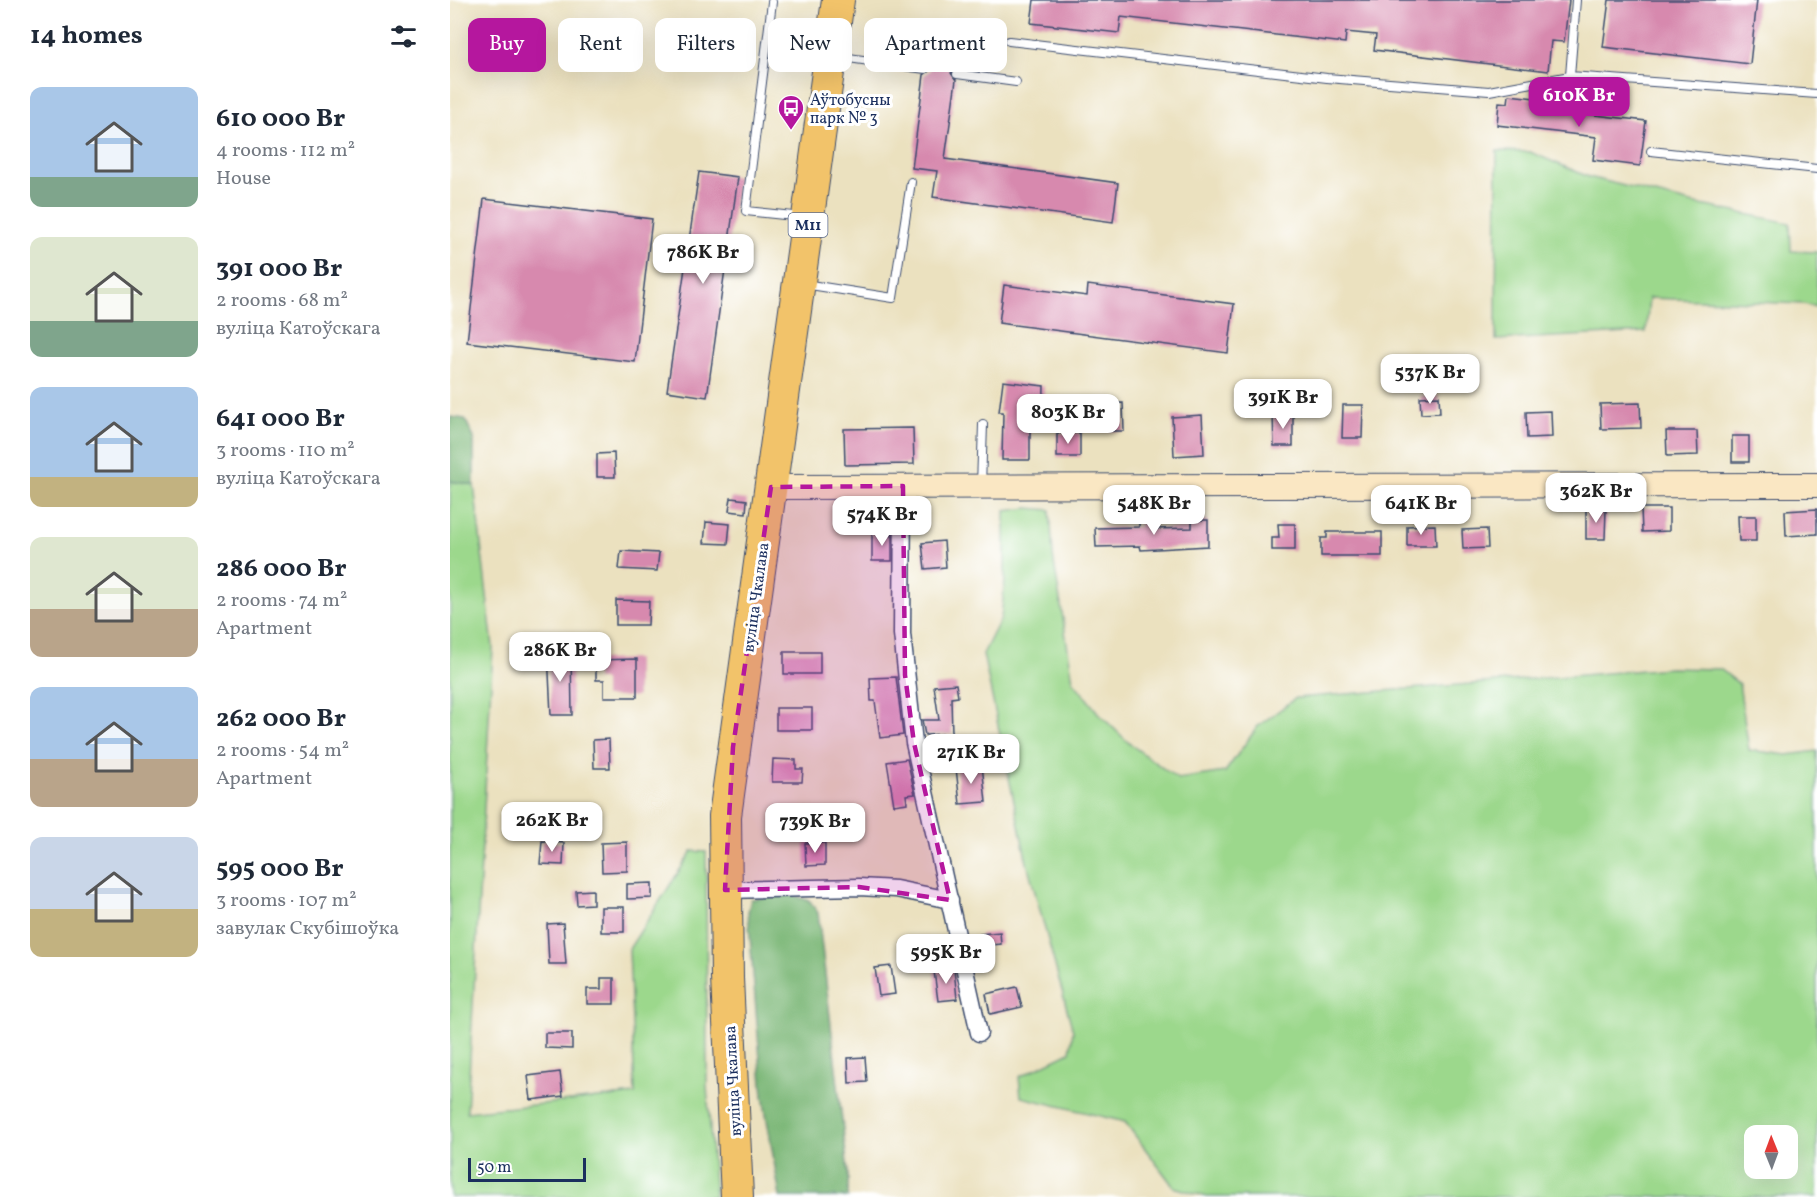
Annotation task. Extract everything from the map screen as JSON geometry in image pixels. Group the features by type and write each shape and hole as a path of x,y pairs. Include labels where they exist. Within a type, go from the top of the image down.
{"highway":[{"name":"вуліца Чкалава","path":"836,18 838,0"},
{"name":"вуліца Чкалава","path":"737,1197 725,890 725,816 830,72"}],"main road":[{"path":"771,486 1817,485"}],"street":[{"path":"903,486 905,675 914,743 979,1033"},
{"path":"725,890 859,887 896,889 950,900"}],"lane":[{"path":"1570,76 1576,0"},
{"path":"772,2 746,211 810,218"},
{"path":"1009,41 1327,78 1489,91 1570,76 1817,94"},
{"path":"957,74 1016,82"},
{"path":"1651,152 1817,169"},
{"path":"800,283 894,298 911,182"},
{"path":"981,486 983,424"}],"highlighted area":[{"path":"903,486 905,675 914,743 950,900 859,887 725,890 733,747 771,487"}],"green space":[{"path":"1497,151 1530,152 1589,177 1691,203 1790,223 1791,251 1817,252 1817,307 1804,304 1649,298 1646,332 1496,340"},
{"path":"450,417 465,419 474,438 474,485 450,481"},
{"path":"450,481 474,485 493,647 467,1112 635,1094 629,949 692,851 706,852 707,1086 715,1197 450,1197"},
{"path":"1028,508 1050,510 1053,556 1073,681 1099,714 1130,744 1178,779 1225,772 1258,726 1296,698 1670,668 1720,669 1739,684 1749,750 1787,755 1817,751 1817,1197 1207,1197 1174,1187 1125,1122 1021,1097 1019,1077 1070,1052 1073,1031 1027,863 983,654 1001,618 1005,580 1005,511"},
{"path":"793,895 810,901 818,913 848,1172 848,1197 780,1197 763,1096 748,912 751,899"}],"building":[{"path":"1034,0 1569,0 1564,42 1551,41 1548,71 1374,50 1376,35 1346,32 1345,43 1121,17 1119,33 1031,23"},
{"path":"1609,0 1757,0 1750,64 1603,47"},
{"path":"928,72 952,72 956,80 945,159 1118,183 1113,222 933,197 937,171 912,168 924,75"},
{"path":"1509,95 1544,99 1543,109 1646,121 1640,166 1593,160 1596,137 1497,125 1499,102 1508,103"},
{"path":"699,172 738,177 707,397 667,391"},
{"path":"484,199 652,219 635,362 467,342"},
{"path":"1004,285 1087,296 1088,285 1234,304 1228,353 999,323"},
{"path":"1003,381 1044,386 1043,418 1030,416 1030,460 1002,460 1003,412 999,412"},
{"path":"1439,396 1440,413 1421,414 1420,397"},
{"path":"1123,403 1124,431 1096,431 1096,404"},
{"path":"1640,403 1641,428 1601,429 1600,404"},
{"path":"1343,405 1363,405 1362,438 1342,438"},
{"path":"1551,411 1552,437 1527,438 1526,412"},
{"path":"1202,415 1204,454 1174,456 1172,417"},
{"path":"1273,415 1293,415 1293,446 1274,446"},
{"path":"913,428 914,464 845,465 844,429"},
{"path":"1666,431 1697,431 1698,455 1667,456"},
{"path":"1057,433 1080,433 1080,457 1057,457"},
{"path":"1732,436 1749,436 1749,462 1732,462"},
{"path":"614,453 615,477 597,477 597,454"},
{"path":"731,498 747,500 746,513 729,511"},
{"path":"1641,508 1669,508 1669,531 1642,532"},
{"path":"1586,509 1606,509 1605,539 1586,539"},
{"path":"1817,509 1817,534 1786,536 1785,511"},
{"path":"1738,516 1756,516 1756,541 1739,541"},
{"path":"1192,520 1208,520 1208,546 1141,550 1140,546 1096,547 1095,528 1139,527 1139,522 1154,521 1154,529 1192,528"},
{"path":"706,522 730,524 728,544 704,543"},
{"path":"1278,524 1295,524 1295,550 1272,550 1272,538 1279,538"},
{"path":"1435,525 1436,546 1407,546 1407,526"},
{"path":"1487,529 1488,548 1463,549 1462,530"},
{"path":"1327,532 1382,532 1382,556 1321,556 1321,538 1327,538"},
{"path":"872,533 892,533 892,561 872,561"},
{"path":"944,541 946,567 925,569 922,543"},
{"path":"621,551 659,553 657,571 619,569"},
{"path":"616,600 649,601 648,625 616,625"},
{"path":"548,652 571,652 572,715 551,715"},
{"path":"784,652 820,652 820,674 784,674"},
{"path":"637,659 637,697 604,697 604,680 596,680 596,660"},
{"path":"896,677 903,735 880,738 875,701 871,701 870,678"},
{"path":"956,684 958,697 951,698 952,734 925,735 922,720 939,720 934,686"},
{"path":"776,708 812,708 812,730 776,730"},
{"path":"609,739 610,768 594,768 593,740"},
{"path":"773,759 796,760 796,769 803,769 802,782 772,782"},
{"path":"907,759 915,794 906,795 907,803 894,805 887,762"},
{"path":"982,765 986,802 960,804 956,768"},
{"path":"542,841 564,843 563,865 540,864"},
{"path":"627,842 627,871 602,872 601,843"},
{"path":"805,843 825,843 825,865 806,866"},
{"path":"652,883 652,898 627,899 627,884"},
{"path":"593,890 593,904 577,905 576,891"},
{"path":"601,907 624,907 624,932 601,932"},
{"path":"563,923 566,964 549,964 547,924"},
{"path":"1000,932 1001,944 981,946 980,934"},
{"path":"891,966 895,994 879,996 875,968"},
{"path":"954,969 957,999 938,1001 934,971"},
{"path":"601,978 614,978 614,1004 587,1004 587,989 601,989"},
{"path":"1017,987 1022,1007 990,1014 986,994"},
{"path":"545,1033 572,1033 572,1049 545,1048"},
{"path":"865,1057 867,1082 849,1083 848,1058"},
{"path":"560,1072 563,1096 531,1100 528,1076"}],"place":[{"name":"Аўтобусны парк № 3","path":"791,131"}]}
